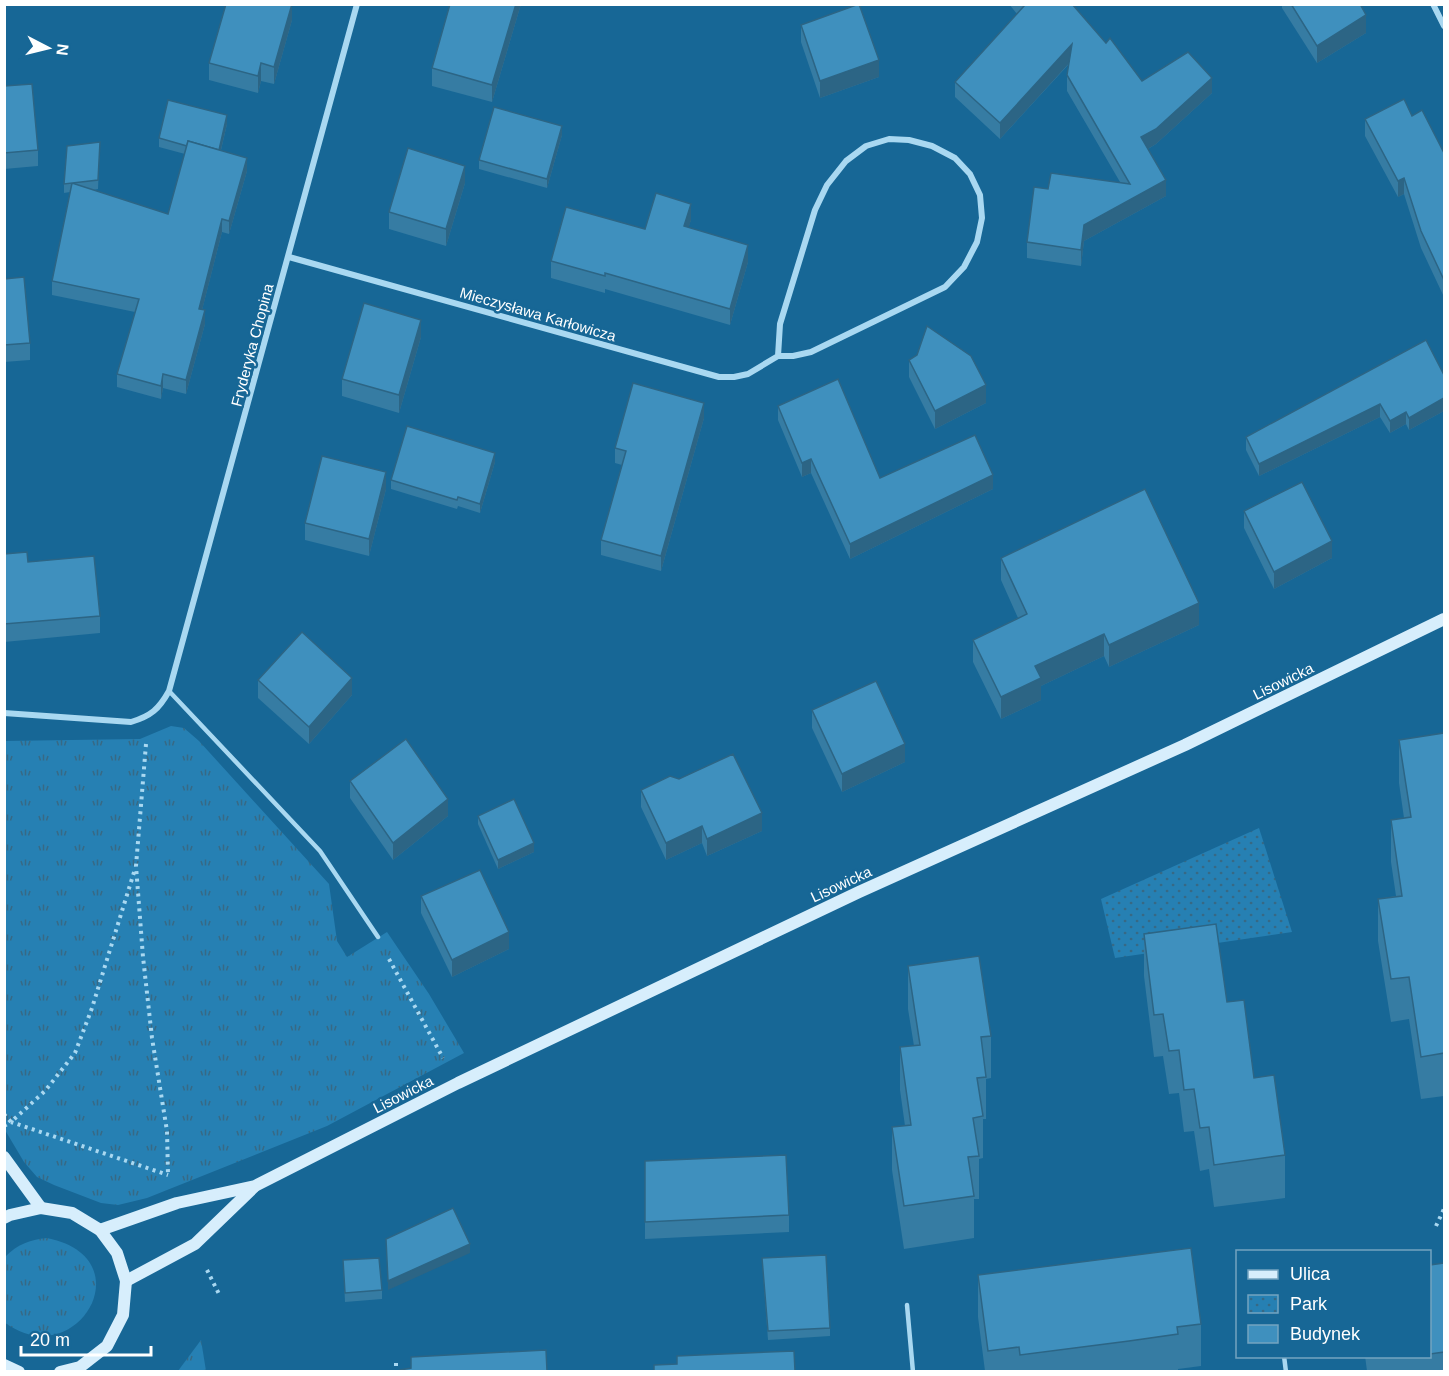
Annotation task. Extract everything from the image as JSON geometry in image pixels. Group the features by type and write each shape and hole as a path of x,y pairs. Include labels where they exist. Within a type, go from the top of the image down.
{"main road":[{"name":"Lisowicka","path":"100,1230 177,1203 255,1186 458,1083 858,892 1185,745 1444,619"},
{"path":"4,1157 41,1208"},
{"name":"Lisowicka","path":"126,1281 195,1244 255,1186"},
{"path":"4,1218 41,1208 72,1213 100,1230 117,1253 126,1281 123,1315 107,1346 80,1366 60,1371"},
{"path":"4,1365 19,1371"}],"street":[{"name":"Fryderyka Chopina","path":"149,717 161,706 169,691 357,4"},
{"path":"1433,4 1444,26"},
{"name":"Mieczysława Karłowicza","path":"289,256 718,377 734,377 748,374 778,356 793,356 811,352 945,287 964,267 977,242 982,218 980,195 970,174 955,158 932,146 909,140 889,139 866,146 846,161 827,184 815,210 780,324 778,356"},
{"path":"4,713 113,722 131,722 149,717"}],"lane":[{"path":"169,691 320,850 378,937"},
{"path":"907,1305 913,1371"}],"path":[{"path":"4,1114 11,1122 168,1175 167,1131 152,1038 136,866 149,717"},
{"path":"4,1126 45,1091 75,1053 92,1008 136,866"},
{"path":"378,937 440,1055 458,1083"},
{"path":"1436,1226 1444,1209"},
{"path":"204,1264 219,1294"},
{"path":"396,1363 396,1371"}],"green space":[{"path":"171,726 184,728 199,741 329,884 337,941 347,957 387,932 429,994 464,1053 327,1126 147,1198 118,1205 101,1203 37,1177 24,1162 5,1130 4,741 140,739"},
{"path":"1259,828 1292,932 1115,958 1101,899"},
{"path":"47,1238 77,1250 92,1267 96,1288 90,1308 75,1324 55,1334 31,1335 4,1322 5,1257 24,1243"},
{"path":"201,1340 206,1371 178,1371"}],"building":[{"path":"226,4 292,4 274,67 261,63 258,76 209,63"},
{"path":"450,4 516,4 492,85 432,68"},
{"path":"859,4 879,60 820,81 801,25"},
{"path":"1022,4 1072,4 1106,43 1110,38 1142,81 1188,52 1212,78 1156,129 1141,137 1166,180 1084,225 1081,250 1027,242 1034,187 1048,189 1051,173 1130,184 1067,75 1072,44 1000,123 955,82 1024,6"},
{"path":"1291,4 1360,4 1366,15 1317,46"},
{"path":"32,84 38,150 4,153 4,86"},
{"path":"1404,99 1412,116 1422,110 1444,153 1444,280 1421,231 1404,178 1398,181 1365,119"},
{"path":"168,100 227,115 219,150 188,141 187,146 159,138"},
{"path":"494,107 562,126 547,179 479,160"},
{"path":"188,141 247,158 229,221 222,219 199,309 205,310 186,380 163,374 161,386 117,374 139,299 52,281 72,183 168,214"},
{"path":"100,142 98,180 64,184 67,146"},
{"path":"408,148 465,166 446,229 389,212"},
{"path":"656,193 691,204 684,226 748,245 730,309 605,273 605,276 551,261 566,207 645,229"},
{"path":"24,277 30,343 4,345 4,279"},
{"path":"364,303 421,320 399,395 342,379"},
{"path":"927,326 971,356 986,385 935,411 909,360 917,355"},
{"path":"1426,340 1444,375 1444,398 1409,418 1406,412 1390,421 1380,404 1259,464 1246,437"},
{"path":"838,379 880,478 975,435 993,475 850,544 811,459 802,463 778,406"},
{"path":"633,383 704,403 661,556 601,540 626,451 615,448"},
{"path":"407,426 495,453 480,504 458,497 457,500 391,480"},
{"path":"322,456 386,472 369,539 305,523"},
{"path":"1302,482 1332,541 1274,572 1244,511"},
{"path":"1145,489 1199,603 1109,645 1104,634 1035,666 1041,678 1001,697 973,640 1027,614 1001,558"},
{"path":"27,552 28,562 94,556 100,616 4,624 4,554"},
{"path":"302,632 352,678 309,727 258,680"},
{"path":"876,681 905,744 842,774 812,710"},
{"path":"1444,733 1444,1053 1421,1057 1409,977 1391,979 1378,899 1402,896 1391,820 1411,817 1399,740"},
{"path":"406,739 448,799 393,843 350,781"},
{"path":"733,754 762,813 707,839 702,826 666,843 641,790 670,776 679,779"},
{"path":"514,799 534,843 498,860 478,816"},
{"path":"480,870 509,932 452,960 421,896"},
{"path":"1216,924 1227,1002 1244,1000 1254,1078 1274,1075 1285,1155 1214,1165 1209,1127 1200,1128 1194,1089 1184,1090 1179,1050 1169,1051 1163,1014 1154,1015 1144,934"},
{"path":"979,956 991,1036 981,1037 986,1077 977,1078 983,1116 973,1118 979,1156 968,1157 974,1196 904,1206 892,1127 911,1125 900,1047 920,1045 908,966"},
{"path":"786,1155 789,1215 645,1222 645,1161"},
{"path":"453,1208 470,1244 388,1281 386,1239"},
{"path":"1191,1248 1201,1324 1177,1327 1178,1334 1020,1355 1019,1347 988,1351 978,1275"},
{"path":"826,1255 830,1328 768,1331 762,1258"},
{"path":"379,1258 382,1290 345,1293 343,1260"},
{"path":"1444,1263 1444,1352 1431,1354 1431,1265"},
{"path":"546,1350 547,1371 400,1371 411,1368 411,1357"},
{"path":"794,1351 795,1371 654,1371 654,1365 677,1364 677,1356"}]}
